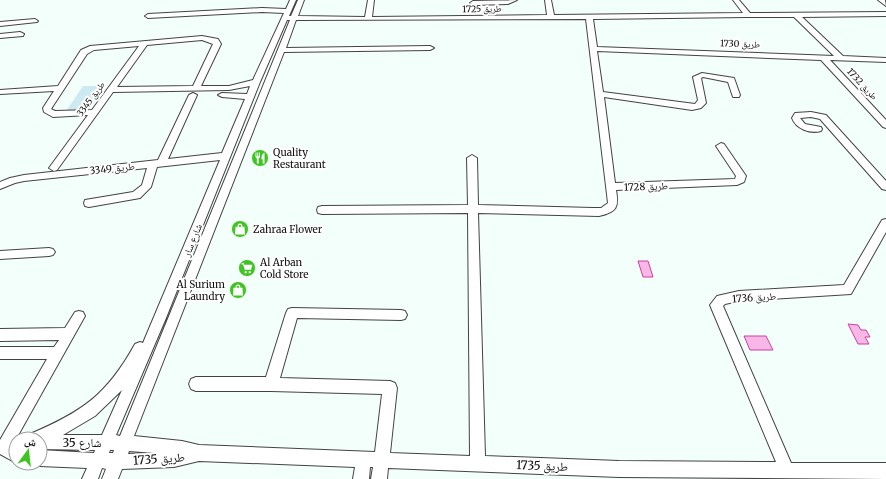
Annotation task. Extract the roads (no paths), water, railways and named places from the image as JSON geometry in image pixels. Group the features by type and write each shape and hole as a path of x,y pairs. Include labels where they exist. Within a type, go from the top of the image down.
{"street":[{"name":"شارع سار","path":"110,479 281,50 293,0"},
{"name":"شارع سار","path":"90,479 160,318 256,82 288,16 301,0"},
{"path":"368,19 371,0"},
{"path":"475,18 473,2 508,2 514,0"},
{"path":"548,0 551,17"},
{"path":"736,0 749,16"},
{"path":"881,0 886,4"},
{"name":"طريق 1725","path":"148,16 262,10 288,16 318,19 886,14"},
{"path":"796,15 841,58"},
{"name":"طريق 1728","path":"589,17 610,187 737,182 741,180 741,176 721,146"},
{"path":"0,24 35,21"},
{"path":"0,36 20,34"},
{"path":"0,46 8,35"},
{"path":"89,204 136,195 146,186 195,92 217,44 215,41 202,38 98,47 87,50 47,108 49,112 57,114 94,112"},
{"name":"طريق 3345","path":"54,168 145,43"},
{"path":"281,50 430,48"},
{"name":"طريق 1730","path":"593,49 886,60"},
{"name":"طريق 1732","path":"823,57 886,125"},
{"path":"598,94 692,107 698,106 702,103 702,100 697,77 702,75 731,80 736,96"},
{"path":"108,94 195,92 236,87 256,82"},
{"path":"0,92 60,88"},
{"path":"195,92 250,97"},
{"path":"818,129 803,127 797,122 796,118 798,115 816,114 824,117 886,187"},
{"name":"طريق 3349","path":"0,186 13,180 24,178 225,156"},
{"path":"472,158 478,463"},
{"path":"322,210 473,209 602,212 609,209 613,203 610,187"},
{"name":"طريق 1736","path":"787,471 716,305 721,300 739,296 847,290 886,223"},
{"path":"0,255 49,252"},
{"path":"271,384 292,313 401,315"},
{"path":"18,431 58,353 79,316"},
{"path":"48,433 74,422 90,411 107,396 123,377 160,318"},
{"path":"0,335 69,334"},
{"path":"0,353 58,353"},
{"path":"196,384 271,384 390,388 379,479"},
{"name":"شارع 35","path":"48,442 125,443"},
{"name":"طريق 1735","path":"125,443 182,448 199,453 380,461 478,463 620,474 886,471"},
{"name":"طريق 1735","path":"117,462 179,459 199,453"},
{"name":"شارع 35","path":"48,458 117,462"},
{"path":"361,479 363,460"}],"place":[{"name":"Quality Restaurant","path":"260,158"},
{"name":"Zahraa Flower","path":"240,229"},
{"name":"Al Arban Cold Store","path":"247,268"},
{"name":"Al Surium Laundry","path":"238,290"}]}
